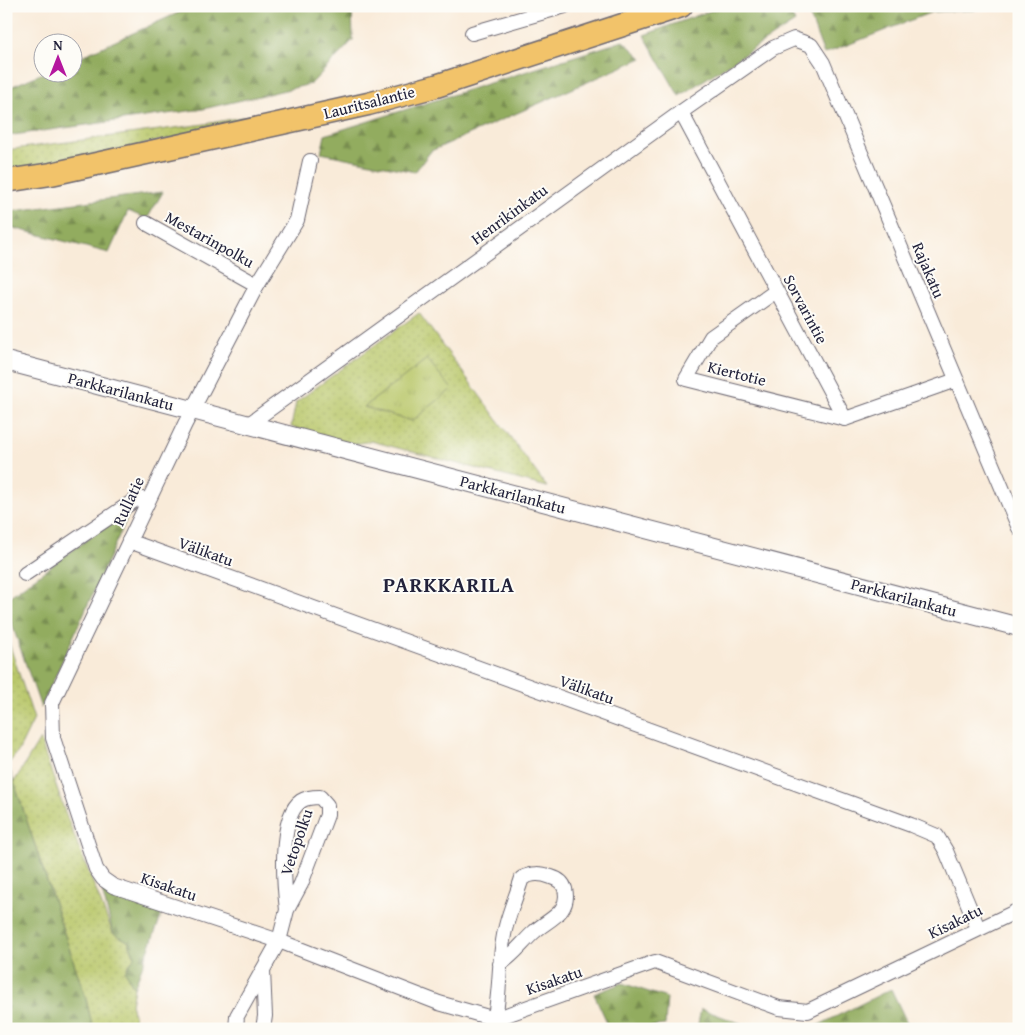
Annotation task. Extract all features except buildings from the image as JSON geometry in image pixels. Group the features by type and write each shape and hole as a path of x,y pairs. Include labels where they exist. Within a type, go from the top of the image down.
{"main road":[{"name":"Lauritsalantie","path":"6,181 51,174 377,102 436,86 681,6"},
{"name":"Lauritsalantie","path":"6,191 51,174"}],"street":[{"path":"472,33 564,6"},
{"name":"Henrikinkatu","path":"249,424 681,112 772,48 794,39"},
{"name":"Rajakatu","path":"794,39 811,45 823,63 1019,528"},
{"name":"Sorvarintie","path":"681,112 845,419"},
{"name":"Rullatie","path":"96,869 53,738 52,703 129,541 143,499 194,410 257,285 297,220 310,161"},
{"name":"Mestarinpolku","path":"146,223 257,285"},
{"name":"Kiertotie","path":"776,291 710,337 686,379 845,419"},
{"name":"Parkkarilankatu","path":"6,361 1019,627"},
{"path":"845,419 956,380"},
{"path":"25,574 143,499"},
{"name":"Välikatu","path":"129,541 937,836 946,851 978,928"},
{"name":"Vetopolku","path":"236,1029 237,1016 279,941 287,910 301,884 327,815 327,806 320,798 302,800 296,806 291,818 283,874 287,910"},
{"name":"Kisakatu","path":"96,869 103,879 113,886 279,941 494,1024 655,962 779,1008 808,1011 1019,910"},
{"path":"494,1024 500,964 506,926 522,878 531,874 542,873 557,878 564,885 567,897 563,908 556,918 534,932 513,955 500,964"},
{"path":"263,970 266,1016 263,1029"}],"green space":[{"path":"199,6 352,6 353,40 311,84 203,109 6,136 6,89 32,78 32,82 82,82 82,56 178,13"},
{"path":"723,6 787,6 795,22 679,96 644,35"},
{"path":"806,6 989,6 974,10 932,12 824,54"},
{"path":"623,41 642,58 431,151 415,172 321,153 325,135"},
{"path":"264,113 262,119 6,174 6,150 205,124"},
{"path":"163,192 147,219 128,211 109,253 6,226 6,212"},
{"path":"419,313 547,487 371,441 355,444 291,427 296,402"},
{"path":"427,359 452,389 412,421 364,407"},
{"path":"132,507 41,708 6,607 6,599"},
{"path":"6,634 34,719 18,752 8,764"},
{"path":"40,739 66,815 113,933 128,941 135,957 125,971 134,988 131,1004 137,1029 93,1029 86,999 14,782"},
{"path":"6,758 86,999 93,1029 6,1029"},
{"path":"102,891 162,914 134,988 125,971 135,956 128,941 113,933"},
{"path":"622,983 667,998 665,1025 631,1029 603,1029 606,1020 594,994"},
{"path":"891,989 910,1029 811,1029"},
{"path":"701,1009 756,1029 697,1029"}],"district":[{"name":"PARKKARILA","path":"449,584"}]}
